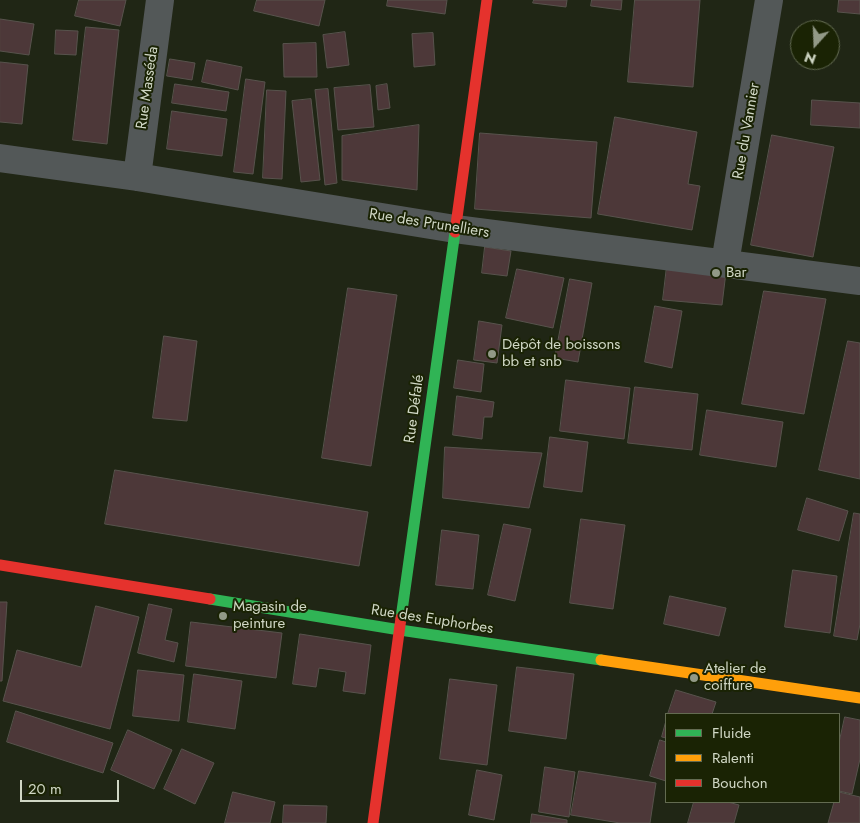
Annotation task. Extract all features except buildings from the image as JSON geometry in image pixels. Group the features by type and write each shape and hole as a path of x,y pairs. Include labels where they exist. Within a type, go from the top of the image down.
{"street":[{"name":"Rue Masséda","path":"137,177 160,0"},
{"name":"Rue Défalé","path":"373,823 487,0"},
{"name":"Rue du Vannier","path":"725,263 769,0"},
{"name":"Rue des Prunelliers","path":"0,158 137,177 455,229 860,280"},
{"name":"Rue des Euphorbes","path":"0,565 400,630 860,698"}],"traffic: fast":[{"path":"401,618 455,232"},
{"path":"210,599 601,660"}],"traffic: slow":[{"path":"601,660 860,698"}],"traffic: jam":[{"path":"455,232 487,0"},
{"path":"0,565 210,599"},
{"path":"373,823 401,618"}],"place":[{"name":"Bar","path":"716,273"},
{"name":"Dépôt de boissons bb et snb","path":"492,354"},
{"name":"Magasin de peinture","path":"223,616"},
{"name":"Atelier de coiffure","path":"694,678"}]}
